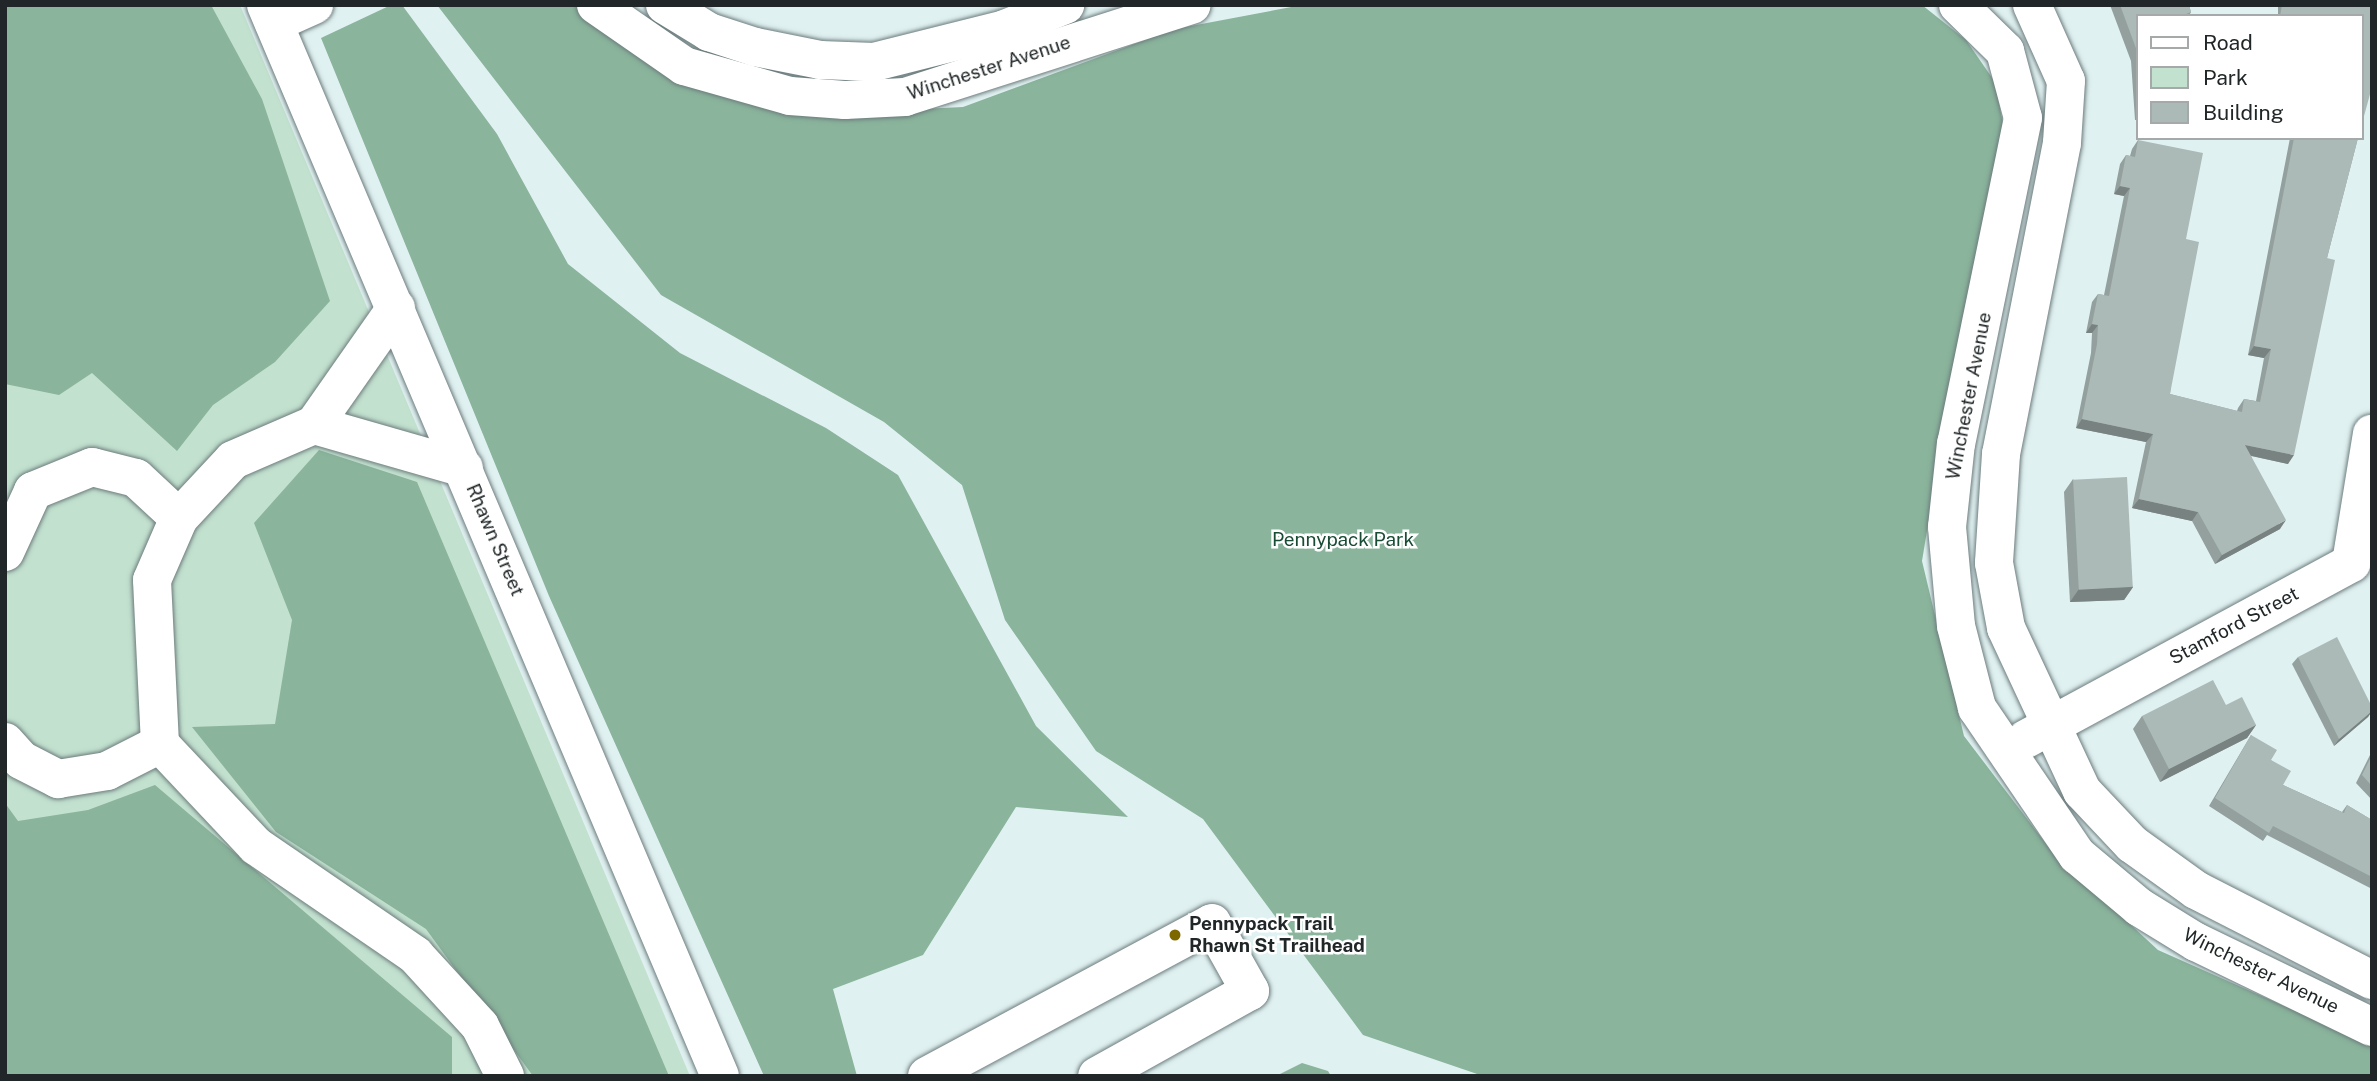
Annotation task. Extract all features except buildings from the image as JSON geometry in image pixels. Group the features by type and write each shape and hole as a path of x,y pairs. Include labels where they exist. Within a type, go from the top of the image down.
{"street":[{"path":"270,14 314,5"},
{"name":"Winchester Avenue","path":"596,5 684,66 790,96 845,100 905,96 1192,5"},
{"name":"Winchester Avenue","path":"665,5 709,32 755,47 820,60 874,62 1005,29 1065,5"},
{"name":"Winchester Avenue","path":"1958,5 2005,51 2023,118 1956,443 1947,527 1956,626 1977,708 2003,752 2077,855 2138,907 2196,942 2372,1027"},
{"path":"2032,5 2066,80 2062,143 2003,441 1994,563 2006,628 2082,791 2132,844 2196,890 2372,980"},
{"name":"Rhawn Street","path":"270,14 720,1076"},
{"path":"396,308 314,425 233,460 178,518 152,580 160,744 256,846 415,955 480,1026 505,1076"},
{"path":"314,425 464,468"},
{"name":"Stamford Street","path":"2003,752 2361,570 2372,434"},
{"path":"5,552 33,491 92,467 136,478 178,518"},
{"path":"5,742 21,760 58,779 107,771 160,744"},
{"path":"927,1076 1212,923 1250,991 1097,1076"}],"green space":[{"path":"5,5 240,5 690,1076 5,1076"},
{"path":"5,5 211,5 262,99 330,301 275,362 213,405 177,451 92,373 59,395 5,384"},
{"path":"391,5 402,5 497,134 568,264 680,353 826,428 898,475 1036,726 1128,817 1016,807 923,955 833,989 857,1076 764,1076 549,596 321,38"},
{"name":"Pennypack Park","path":"437,5 581,5 797,115 963,107 1175,29 1302,5 1922,5 1966,40 1995,82 2004,129 1962,321 1922,561 1964,736 2053,853 2158,950 2372,1045 2372,1076 1483,1076 1363,1035 1203,819 1096,751 1005,620 962,485 884,422 661,295"},
{"path":"319,450 417,482 669,1076 533,1076 426,929 276,832 192,727 275,724 292,620 254,523"},
{"path":"155,785 452,1037 452,1076 5,1076 5,803 18,821 88,810"},
{"path":"1302,1063 1328,1071 1331,1076 1276,1076"}],"place":[{"name":"Pennypack Trail Rhawn St Trailhead","path":"1175,935"}]}
